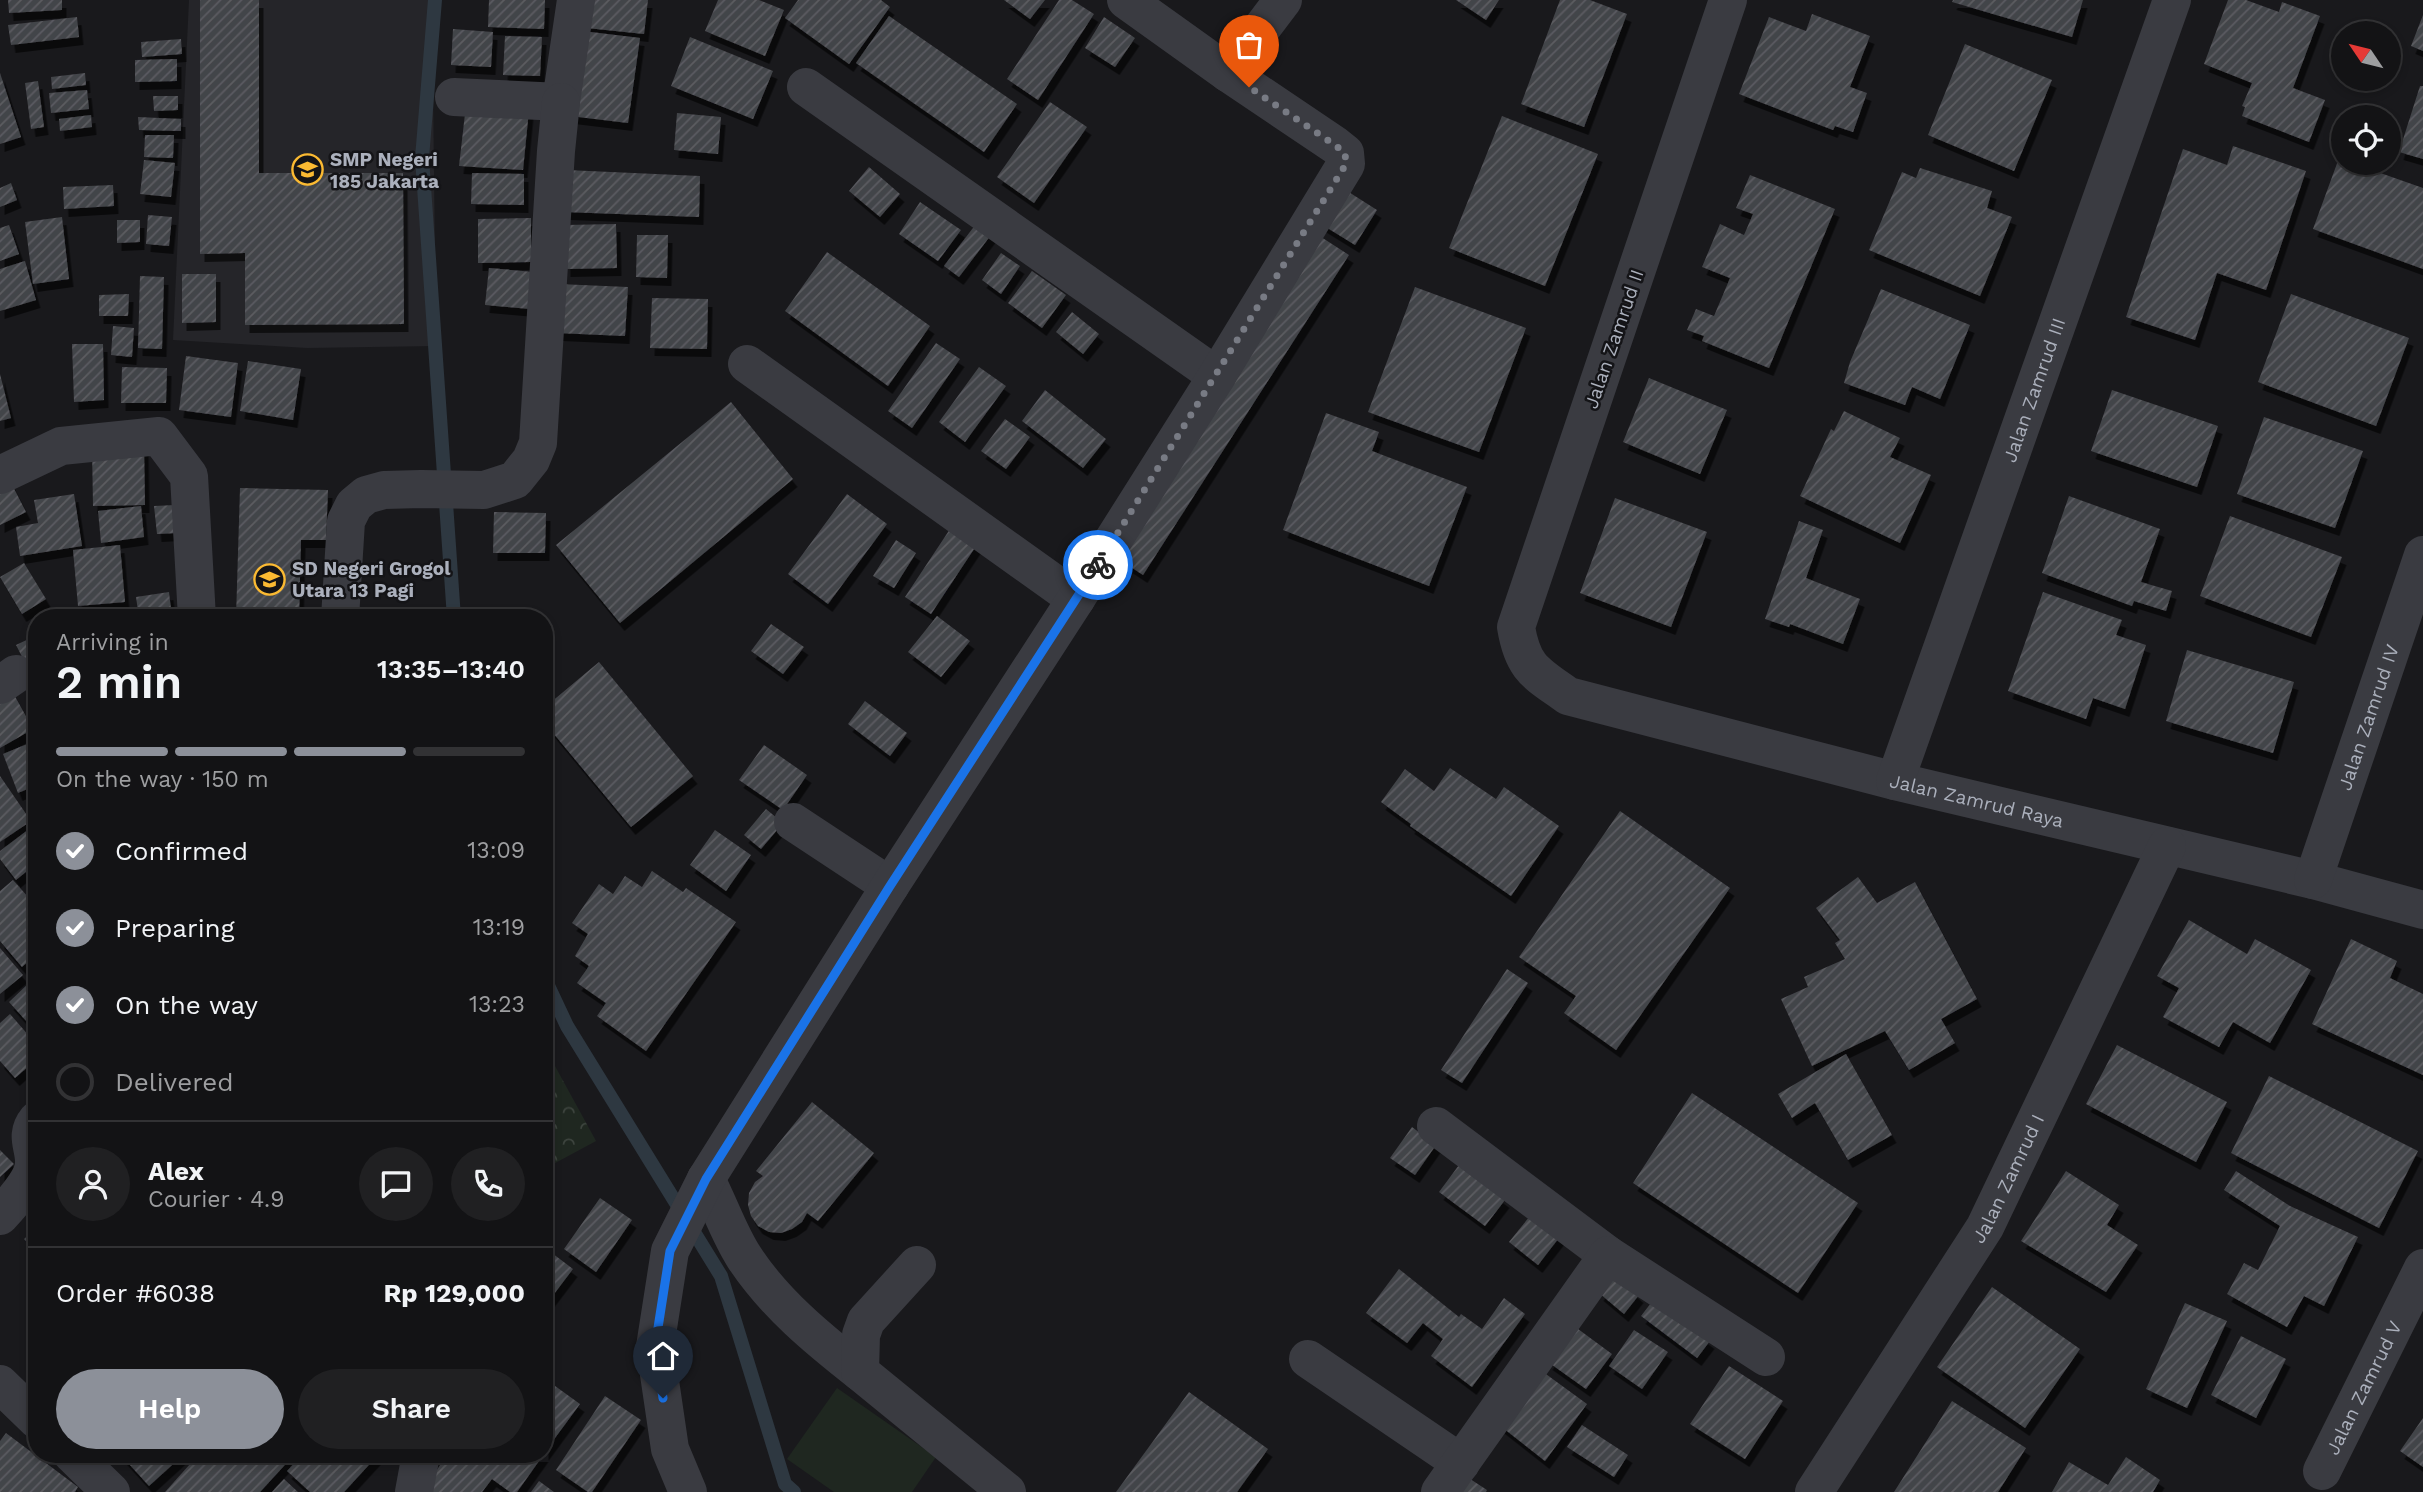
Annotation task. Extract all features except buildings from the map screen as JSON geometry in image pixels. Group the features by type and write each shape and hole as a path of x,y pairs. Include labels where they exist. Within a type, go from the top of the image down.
{"street":[{"path":"341,609 346,521 354,505 366,495 384,490 484,490 515,480 531,460 538,443 556,151 564,73 576,0"},
{"path":"688,1492 670,1449 655,1347 670,1251 701,1190 890,886 1076,600 1346,164 1345,153 1335,145 1126,0"},
{"path":"1228,73 1283,0"},
{"name":"Jalan Zamrud II","path":"1538,675 1521,653 1517,627 1728,0"},
{"name":"Jalan Zamrud III","path":"1895,781 2172,0"},
{"path":"806,87 1217,376"},
{"path":"454,97 561,102"},
{"path":"747,364 1076,600"},
{"path":"0,475 61,446 159,436 189,476 196,609"},
{"name":"Jalan Zamrud IV","path":"2313,880 2423,555"},
{"name":"Jalan Zamrud Raya","path":"1538,675 1569,696 1895,781 2313,880 2423,910"},
{"path":"793,822 890,886"},
{"name":"Jalan Zamrud I","path":"1814,1492 1984,1227 2167,846"},
{"path":"1436,1126 1608,1255 1766,1357"},
{"path":"0,1216 28,1179"},
{"path":"701,1190 776,1299 828,1346 1007,1492"},
{"path":"1308,1359 1451,1478 1608,1255"},
{"path":"860,1372 861,1335 866,1321 918,1265"},
{"name":"Jalan Zamrud V","path":"2322,1471 2423,1268"},
{"path":"81,1463 111,1492"},
{"path":"414,1492 419,1463"}],"shaded area":[{"name":"SMP Negeri 185 Jakarta","path":"189,0 432,0 436,346 307,348 173,340"}],"green space":[{"path":"553,1062 596,1141 553,1164"},
{"path":"837,1388 936,1457 912,1492 834,1492 787,1459"}],"waterway":[{"path":"435,0 422,158 453,609"},
{"path":"553,996 567,1026 721,1276 785,1484 794,1492"}],"way so far":[{"path":"1098,565 1346,164 1345,153 1335,145 1249,87"}],"place":[{"name":"SMP Negeri 185 Jakarta","path":"307,170"},
{"name":"SD Negeri Grogol Utara 13 Pagi","path":"269,579"}],"route":[{"path":"663,1398 655,1347 670,1251 706,1179 890,886 1098,565"}]}
